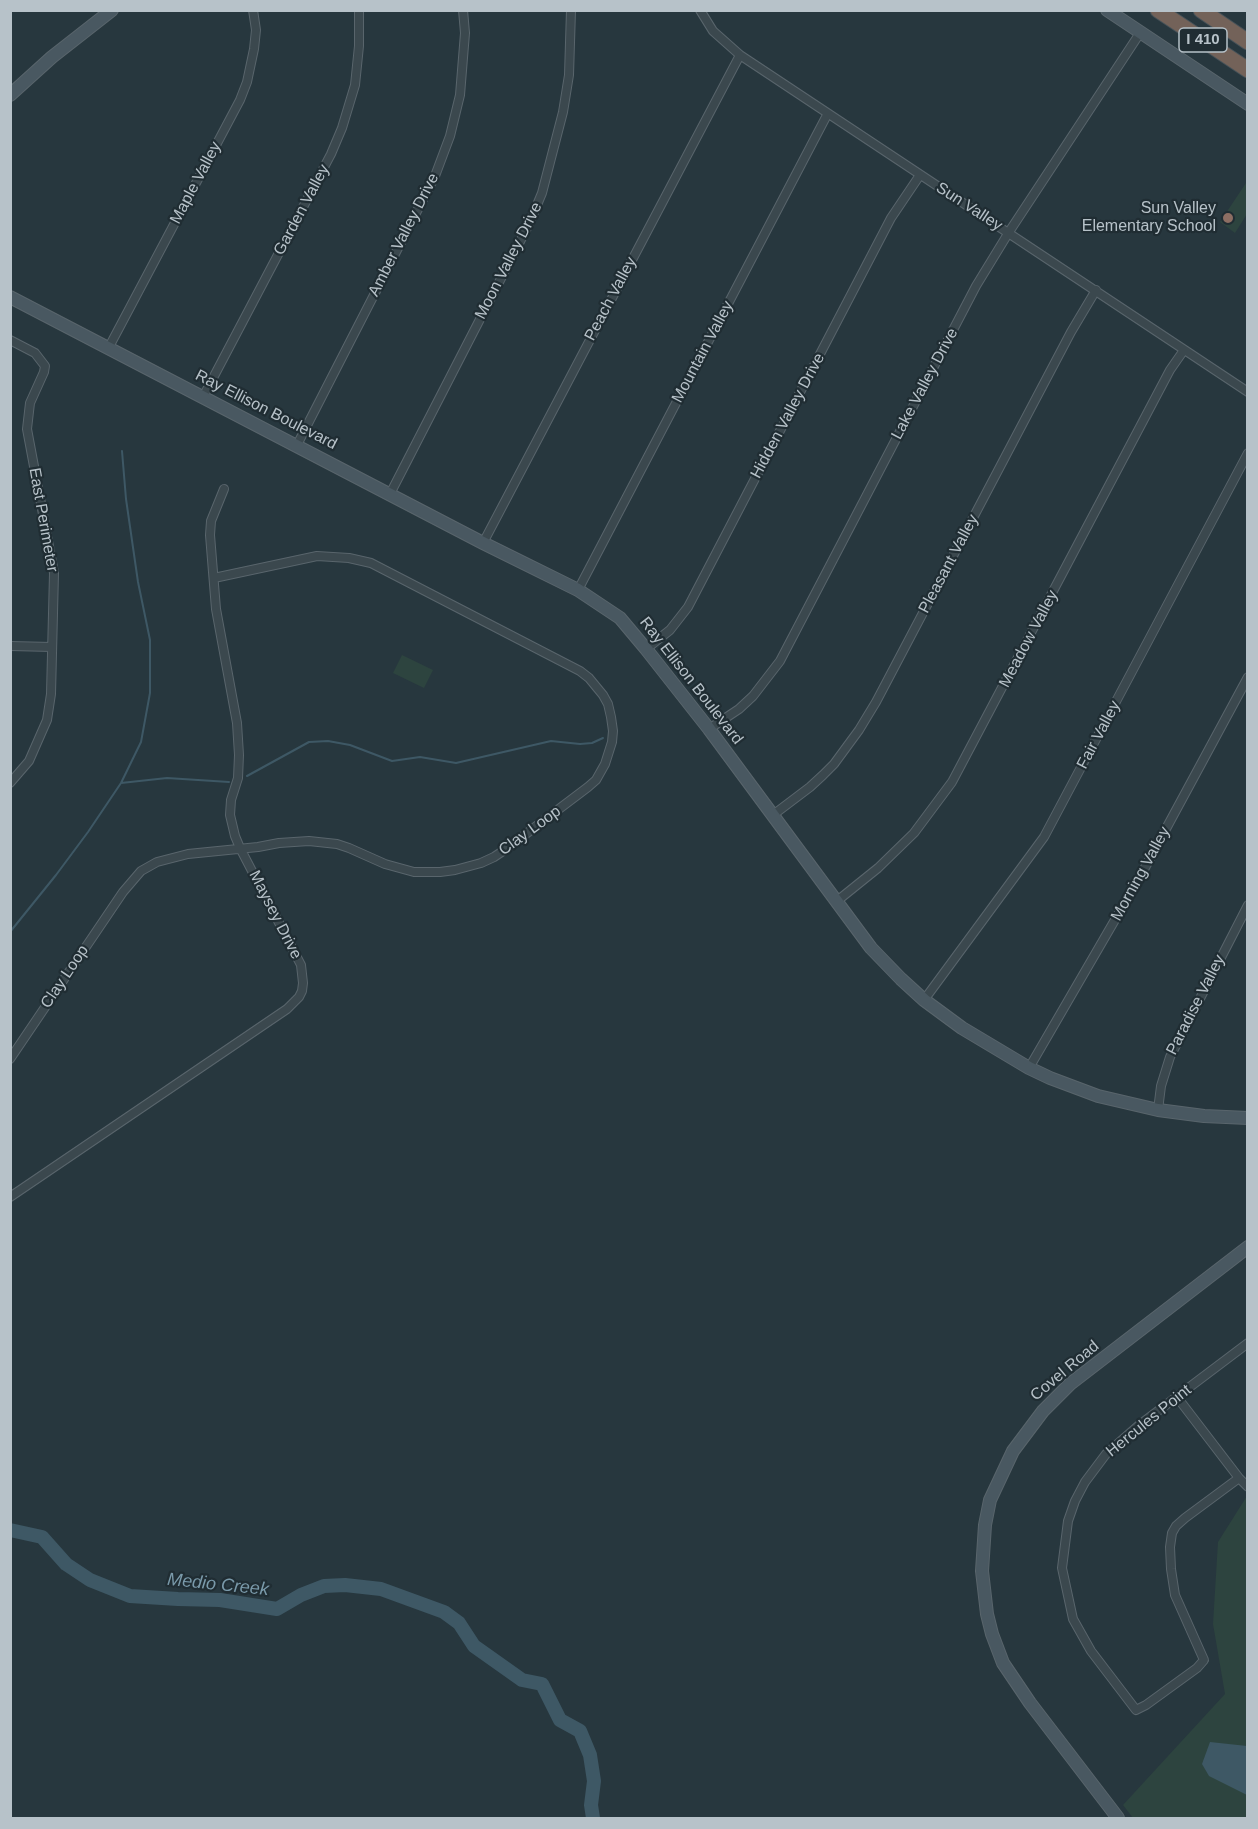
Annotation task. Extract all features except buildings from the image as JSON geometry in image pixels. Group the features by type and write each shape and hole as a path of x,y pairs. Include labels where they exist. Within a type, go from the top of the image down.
{"highway":[{"name":"I 410","path":"1158,10 1248,70"},
{"name":"I 410","path":"1201,10 1248,42"}],"street":[{"path":"10,95 52,57 112,10"},
{"name":"Maple Valley","path":"109,347 240,100 247,82 254,49 256,30 254,10"},
{"name":"Garden Valley","path":"202,397 331,154 342,128 354,85 359,46 359,10"},
{"name":"Amber Valley Drive","path":"297,445 435,176 452,129 460,95 465,33 463,10"},
{"name":"Moon Valley Drive","path":"390,494 529,224 542,193 563,112 569,75 571,10"},
{"name":"Sun Valley","path":"699,10 713,31 740,55 827,115 1009,232 1248,392"},
{"path":"1107,10 1248,104"},
{"name":"Lake Valley Drive","path":"709,729 739,709 753,696 780,661 976,286 1140,33"},
{"name":"Peach Valley","path":"483,543 740,55"},
{"name":"Mountain Valley","path":"578,590 827,115"},
{"name":"Hidden Valley Drive","path":"646,648 669,630 688,607 891,218 920,175"},
{"name":"Pleasant Valley","path":"773,815 823,775 859,730 882,691 1071,332 1096,290"},
{"name":"Ray Ellison Boulevard","path":"10,297 578,590 620,618 709,729 872,948 901,980 924,1000 971,1033 1029,1068 1098,1096 1158,1110 1204,1116 1248,1118"},
{"name":"East Perimeter","path":"10,340 34,353 45,366 30,403 27,429 54,573 51,694 47,720 29,761 10,783"},
{"name":"Meadow Valley","path":"837,901 878,868 914,833 952,782 1165,381 1184,350"},
{"name":"Fair Valley","path":"924,1000 1044,837 1248,453"},
{"name":"Maysey Drive","path":"10,1197 279,1014 299,998 303,984 301,965 240,848 230,815 239,758 237,723 216,609 211,551 211,521 224,489"},
{"name":"Clay Loop","path":"10,1059 123,892 141,871 157,862 188,854 309,841 343,846 385,864 414,872 440,872 468,867 494,857 506,849 588,787 596,780 605,764 613,730 608,704 589,678 580,671 371,563 349,558 317,556 214,578"},
{"path":"10,646 52,647"},
{"name":"Morning Valley","path":"1029,1068 1142,875 1248,677"},
{"name":"Paradise Valley","path":"1158,1110 1161,1086 1170,1057 1248,905"},
{"name":"Covel Road","path":"1118,1818 1030,1703 1004,1663 992,1634 987,1614 982,1571 982,1549 988,1508 999,1478 1013,1451 1029,1426 1043,1411 1070,1384 1248,1247"},
{"name":"Hercules Point","path":"1239,1478 1185,1518 1172,1533 1171,1569 1175,1595 1204,1660 1197,1668 1136,1710 1091,1651 1073,1619 1062,1568 1068,1521 1075,1501 1095,1468 1118,1442 1248,1343"},
{"path":"1177,1397 1239,1478 1248,1486"}],"green space":[{"path":"1248,183 1247,214 1235,233 1220,222"},
{"path":"402,655 433,670 424,688 393,673"},
{"path":"1247,1496 1247,1818 1133,1818 1123,1805 1225,1694 1213,1624 1218,1542"}],"water":[{"path":"1210,1742 1247,1746 1247,1795 1209,1776 1202,1764"}],"waterway":[{"path":"10,932 88,832 121,783 141,742 150,693 150,640 138,582 126,499 122,451"},
{"path":"247,776 309,742 328,741 350,745 392,761 420,757 456,763 551,741 580,744 592,743 603,738"},
{"path":"121,783 167,778 229,782"},
{"name":"Medio Creek","path":"10,1530 42,1537 66,1564 90,1580 130,1596 220,1600 277,1609 301,1595 324,1586 345,1585 381,1589 444,1612 459,1623 474,1646 522,1680 542,1684 560,1720 580,1731 590,1755 594,1781 591,1805 593,1818"}],"place":[{"name":"Sun Valley Elementary School","path":"1228,218"}]}
